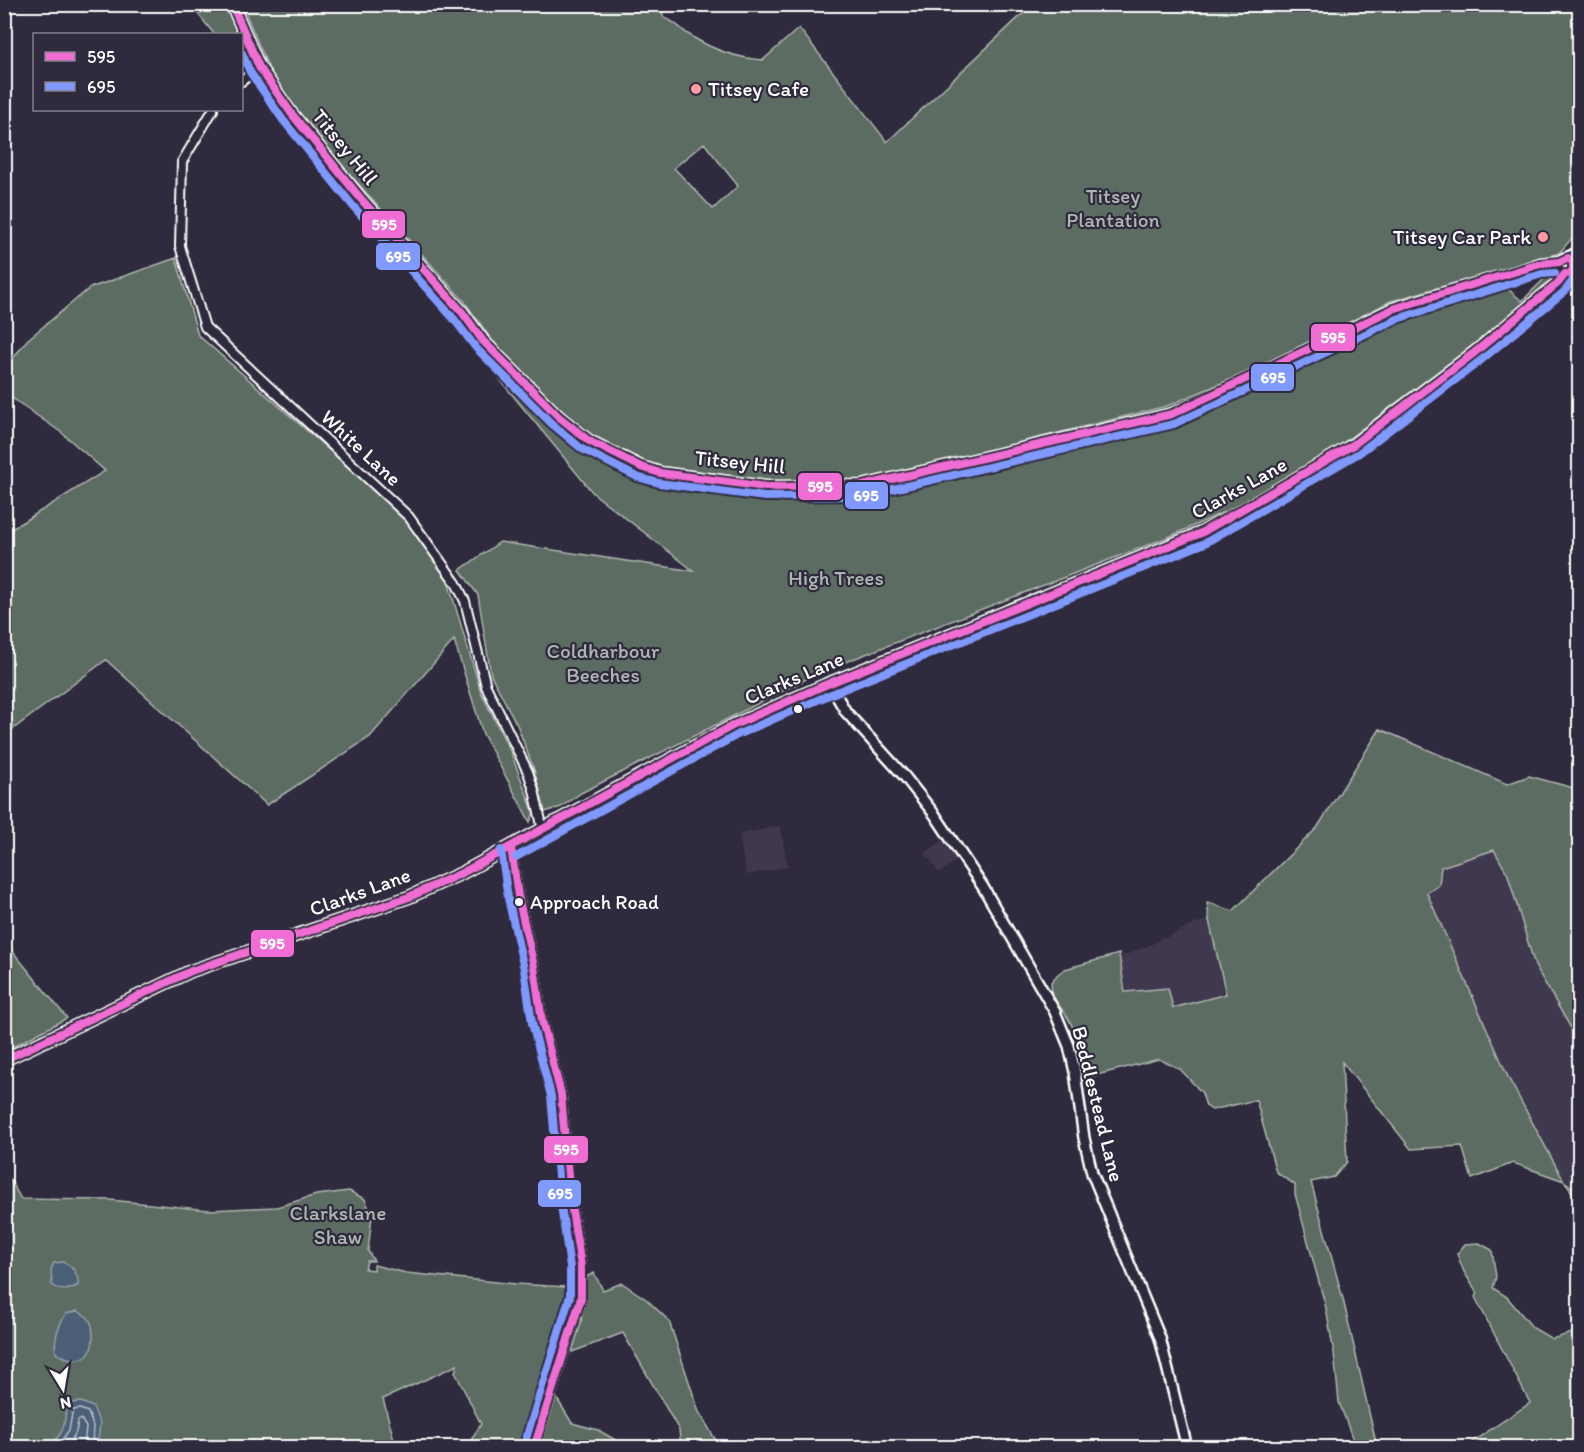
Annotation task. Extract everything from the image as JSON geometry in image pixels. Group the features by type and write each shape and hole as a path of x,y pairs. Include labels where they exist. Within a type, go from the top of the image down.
{"main road":[{"name":"Titsey Hill","path":"232,4 259,67 291,113 504,364 558,416 589,441 641,467 660,472 766,487 862,486 908,476 1172,414 1393,309 1540,264 1567,267"},
{"path":"1567,267 1575,254 1580,253"},
{"name":"Clarks Lane","path":"4,1060 191,971 409,897 511,848 734,725 829,683 1201,533 1353,445 1474,353 1558,283 1567,267"}],"street":[{"path":"243,80 259,67"},
{"name":"White Lane","path":"212,111 182,162 180,246 205,327 409,517 456,583 465,601 486,686 528,772 543,830"},
{"name":"Beddlestead Lane","path":"829,683 846,712 935,814 983,886 1055,1012 1069,1046 1083,1138 1092,1173 1160,1338 1187,1448"},
{"path":"511,848 542,1021 561,1094 569,1188 582,1283 581,1298 534,1448"}],"shaded area":[{"path":"780,826 788,867 746,875 739,834"},
{"path":"945,839 959,859 939,873 925,853"},
{"path":"1494,849 1508,875 1535,966 1579,1042 1579,1183 1572,1187 1564,1181 1509,1079 1426,893 1439,885 1441,867"},
{"path":"1209,920 1227,994 1173,1008 1168,988 1125,992 1120,957 1157,942 1162,936 1165,938"}],"green space":[{"path":"191,5 227,5 239,33 213,33"},
{"name":"Titsey Plantation","path":"242,5 660,5 664,18 672,21 699,41 725,52 753,59 763,60 799,28 887,142 1032,5 1579,5 1579,221 1575,235 1559,253 1391,301 1267,364 1167,406 859,482 766,482 647,465 592,436 542,394 491,339 464,301 344,168 295,109 269,69","holes":["704,143 738,186 713,209 674,168"]},
{"name":"High Trees","path":"259,76 342,182 431,284 495,366 544,421 575,450 638,477 675,485 736,492 837,497 861,496 950,477 1113,433 1166,423 1186,416 1396,312 1513,276 1538,272 1533,277 1509,282 1508,289 1522,301 1545,278 1553,280 1527,304 1339,446 1231,509 1171,536 822,671 581,793 561,807 545,812 534,770 518,727 491,675 478,595 460,570 500,542 694,571 593,493 253,79"},
{"path":"176,258 198,335 409,520 447,578 481,692 511,753 534,813 530,822 483,734 454,640 370,737 267,805 106,660 5,735 5,533 105,471 62,433 5,393 4,370 27,340 90,288"},
{"path":"1380,729 1507,784 1529,776 1574,788 1579,776 1579,1042 1535,966 1508,875 1494,850 1441,867 1439,885 1427,893 1509,1079 1564,1181 1513,1163 1472,1179 1462,1146 1411,1149 1342,1062 1347,1162 1334,1177 1311,1182 1343,1299 1377,1447 1356,1448 1339,1402 1326,1308 1295,1194 1295,1185 1276,1172 1256,1100 1212,1110 1206,1106 1202,1093 1180,1069 1159,1059 1085,1078 1076,1035 1067,1016 1052,998 1051,982 1065,969 1119,954 1125,992 1168,988 1173,1008 1226,994 1207,902 1233,911 1317,828"},
{"path":"9,947 67,1018 5,1051 4,950"},
{"name":"Clarkslane Shaw","path":"4,1169 21,1199 110,1200 209,1210 277,1207 316,1195 349,1191 365,1199 372,1216 368,1251 374,1261 367,1261 365,1269 374,1270 374,1265 406,1273 566,1287 574,1291 529,1447 467,1447 481,1424 455,1372 457,1365 383,1399 396,1447 5,1447"},
{"path":"1564,1181 1572,1187 1579,1183 1580,1204"},
{"path":"1479,1243 1492,1250 1496,1277 1493,1288 1507,1297 1533,1328 1552,1339 1579,1331 1579,1440 1538,1447 1468,1447 1469,1444 1530,1403 1475,1297 1478,1294 1464,1272 1457,1254 1465,1244"},
{"path":"594,1273 603,1290 622,1283 646,1299 669,1321 699,1412 720,1447 681,1447 679,1430 623,1333 572,1352 581,1323 586,1277"},
{"path":"556,1397 572,1423 598,1430 628,1447 540,1447"}],"water":[{"path":"63,1262 74,1271 77,1277 78,1285 71,1289 58,1289 52,1285 51,1270 54,1263"},
{"path":"77,1311 90,1321 93,1337 90,1352 86,1356 75,1359 56,1353 55,1343 59,1327 66,1314"},
{"path":"81,1402 93,1407 100,1424 97,1447 46,1447 60,1434 71,1403"}],"transit line":[{"name":"595","path":"232,4 259,67 291,113 361,199 462,312 483,341 558,416 589,441 641,467 660,473 766,487 862,486 1172,414 1393,309 1540,264 1559,262 1568,258 1573,262 1573,270 1569,274"},
{"name":"695","path":"243,55 250,72 283,120 353,206 454,319 476,348 551,423 582,449 637,477 659,483 765,497 863,496 1174,424 1397,319 1542,274 1555,273"},
{"name":"595","path":"4,1060 191,971 409,897 462,873 734,725 825,685 1201,533 1353,445 1474,353 1558,283 1565,274"},
{"name":"695","path":"516,857 739,734 829,695 1205,543 1359,453 1480,361 1565,291 1573,280"},
{"name":"595","path":"511,848 542,1021 561,1094 570,1198 581,1266 581,1298 534,1448"},
{"name":"695","path":"501,850 532,1023 551,1096 560,1199 570,1267 570,1296 524,1445"}],"place":[{"name":"Titsey Cafe","path":"696,89"},
{"name":"Titsey Car Park","path":"1543,237"},
{"name":"Approach Road","path":"519,902"}],"park label":[{"name":"Coldharbour Beeches","path":"603,663"}]}
